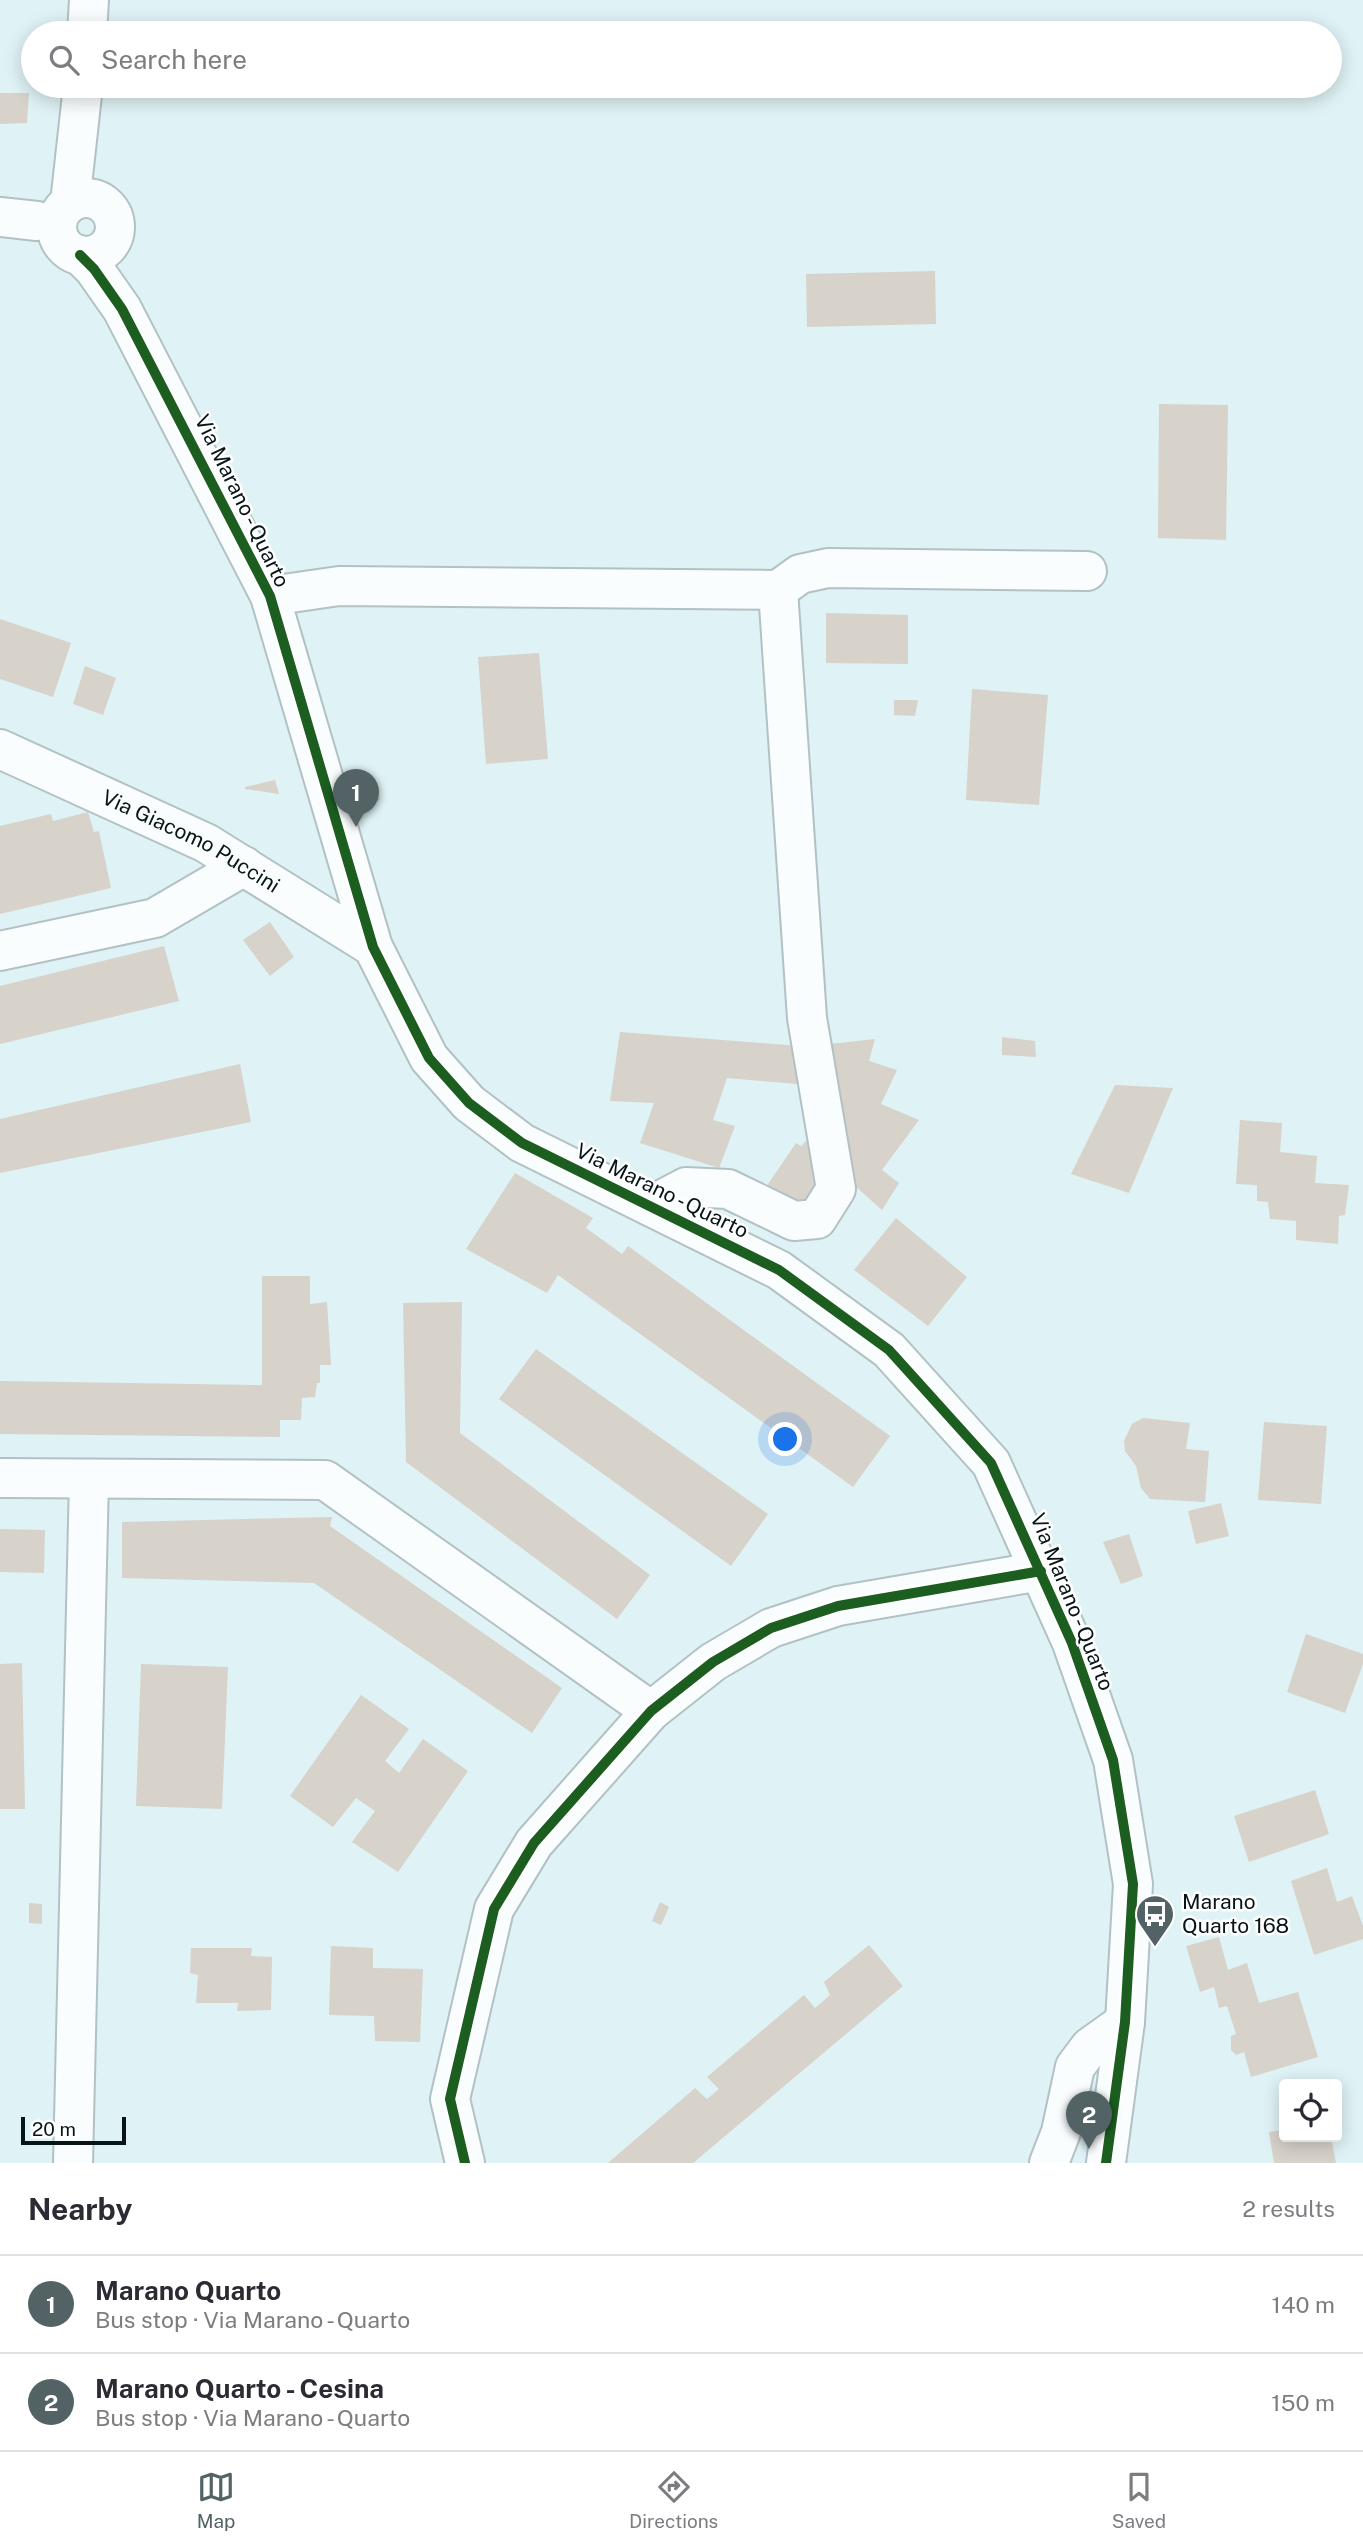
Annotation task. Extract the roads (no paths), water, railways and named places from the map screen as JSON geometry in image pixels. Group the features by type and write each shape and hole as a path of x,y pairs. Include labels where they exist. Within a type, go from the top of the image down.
{"street":[{"path":"88,21 89,0"},
{"name":"Via Marano - Quarto","path":"82,98 73,224 122,309 270,596 373,947 429,1058 470,1103 522,1143 779,1270 889,1350 992,1463 1072,1643 1113,1760 1133,1884 1125,2022 1106,2163"},
{"path":"0,217 73,224"},
{"path":"270,596 338,586 779,590 800,574 828,568 1087,571"},
{"path":"650,1206 686,1187 728,1189 794,1221 817,1219 836,1189 807,1018 779,590"},
{"name":"Via Giacomo Puccini","path":"0,749 206,843 373,947"},
{"path":"0,951 155,918 244,866"},
{"path":"0,1478 325,1480 651,1711"},
{"path":"73,2163 89,1479"},
{"path":"465,2163 450,2099 494,1909 534,1843 651,1711 713,1662 771,1628 838,1606 1041,1570"},
{"path":"1049,2163 1061,2132 1075,2067 1090,2047 1125,2022"}],"place":[{"name":"Marano Quarto","path":"356,827"},
{"name":"Marano Quarto 168","path":"1155,1948"},
{"name":"Marano Quarto - Cesina","path":"1089,2149"}]}
